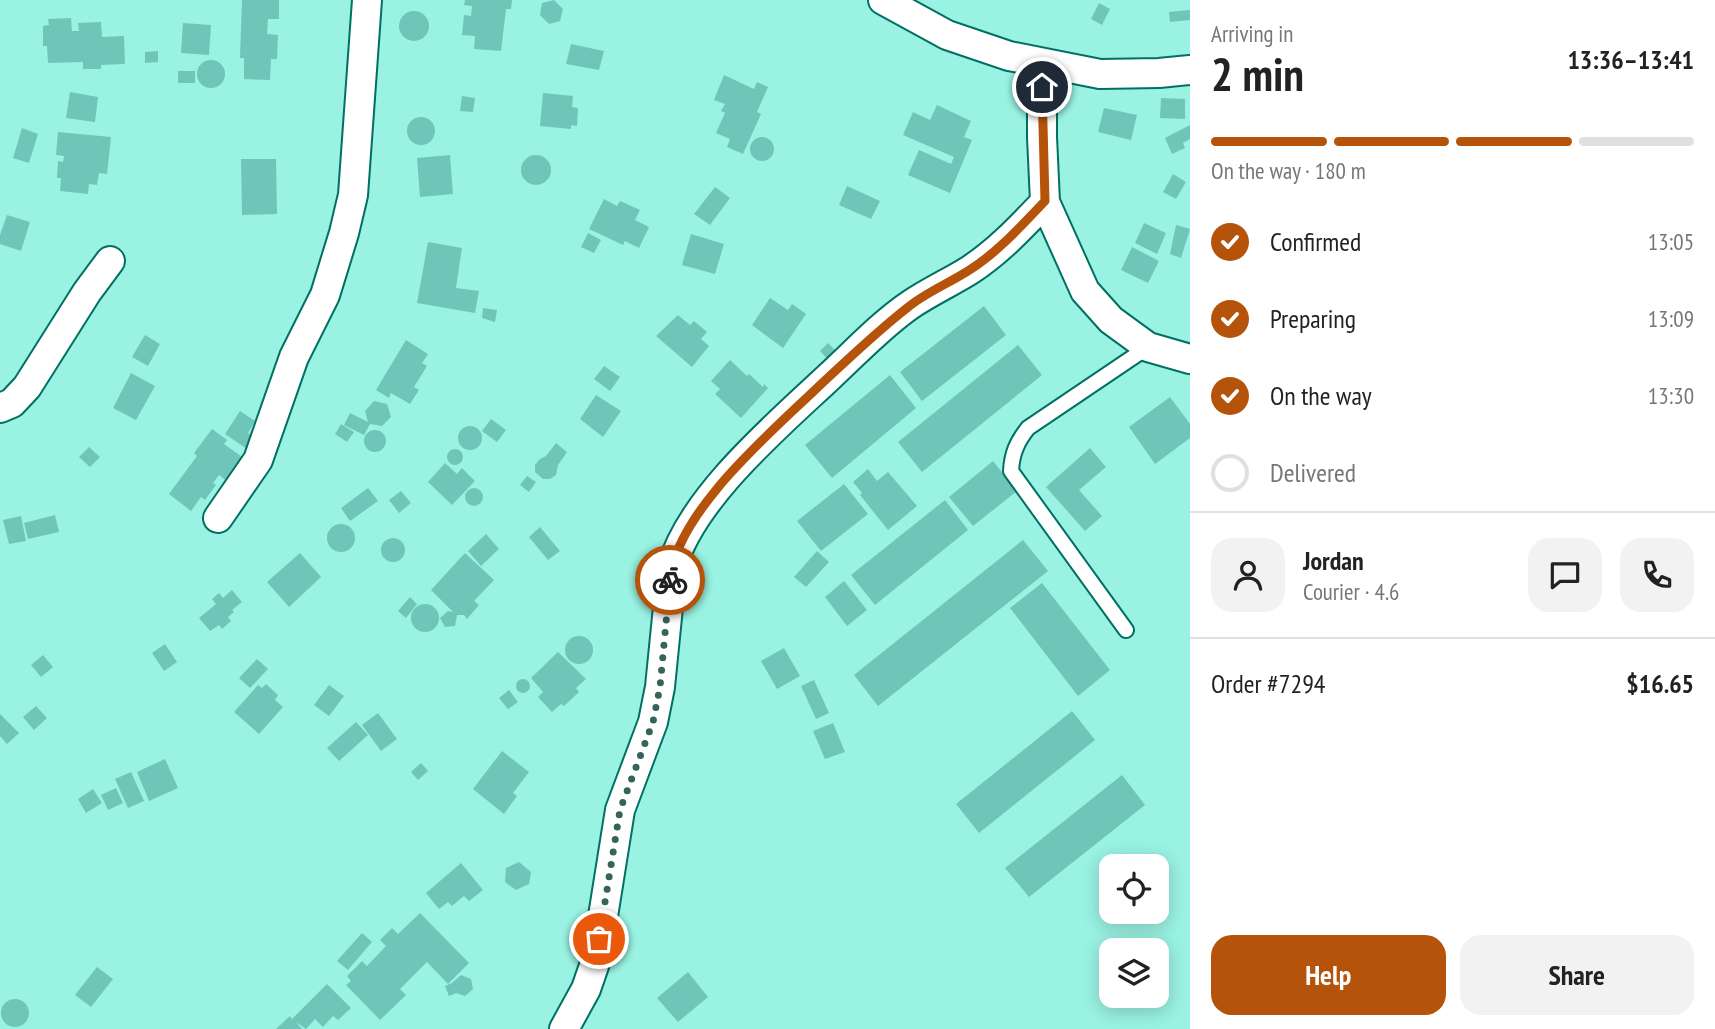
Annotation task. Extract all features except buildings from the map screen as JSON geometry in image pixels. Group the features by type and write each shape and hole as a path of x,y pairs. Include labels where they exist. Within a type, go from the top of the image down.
{"street":[{"path":"218,518 258,460 295,357 324,295 344,233 353,195 367,0"},
{"path":"883,0 947,35 1009,56 1100,74 1190,70"},
{"path":"1042,63 1045,201 1085,291 1111,320 1148,347 1190,359"},
{"path":"564,1029 586,989 596,960 620,810 653,722 660,687 671,567 696,518 733,470 880,330 910,305 980,262 1005,242 1045,201"},
{"path":"0,408 12,403 27,387 87,292 110,261"}],"lane":[{"path":"1126,630 1011,471 1017,441 1028,428 1148,347"}],"way so far":[{"path":"599,939 620,810 653,722 660,687 670,580"}],"route":[{"path":"670,580 676,553 696,518 733,470 880,330 910,305 972,268 1005,242 1045,201 1042,87"}]}
